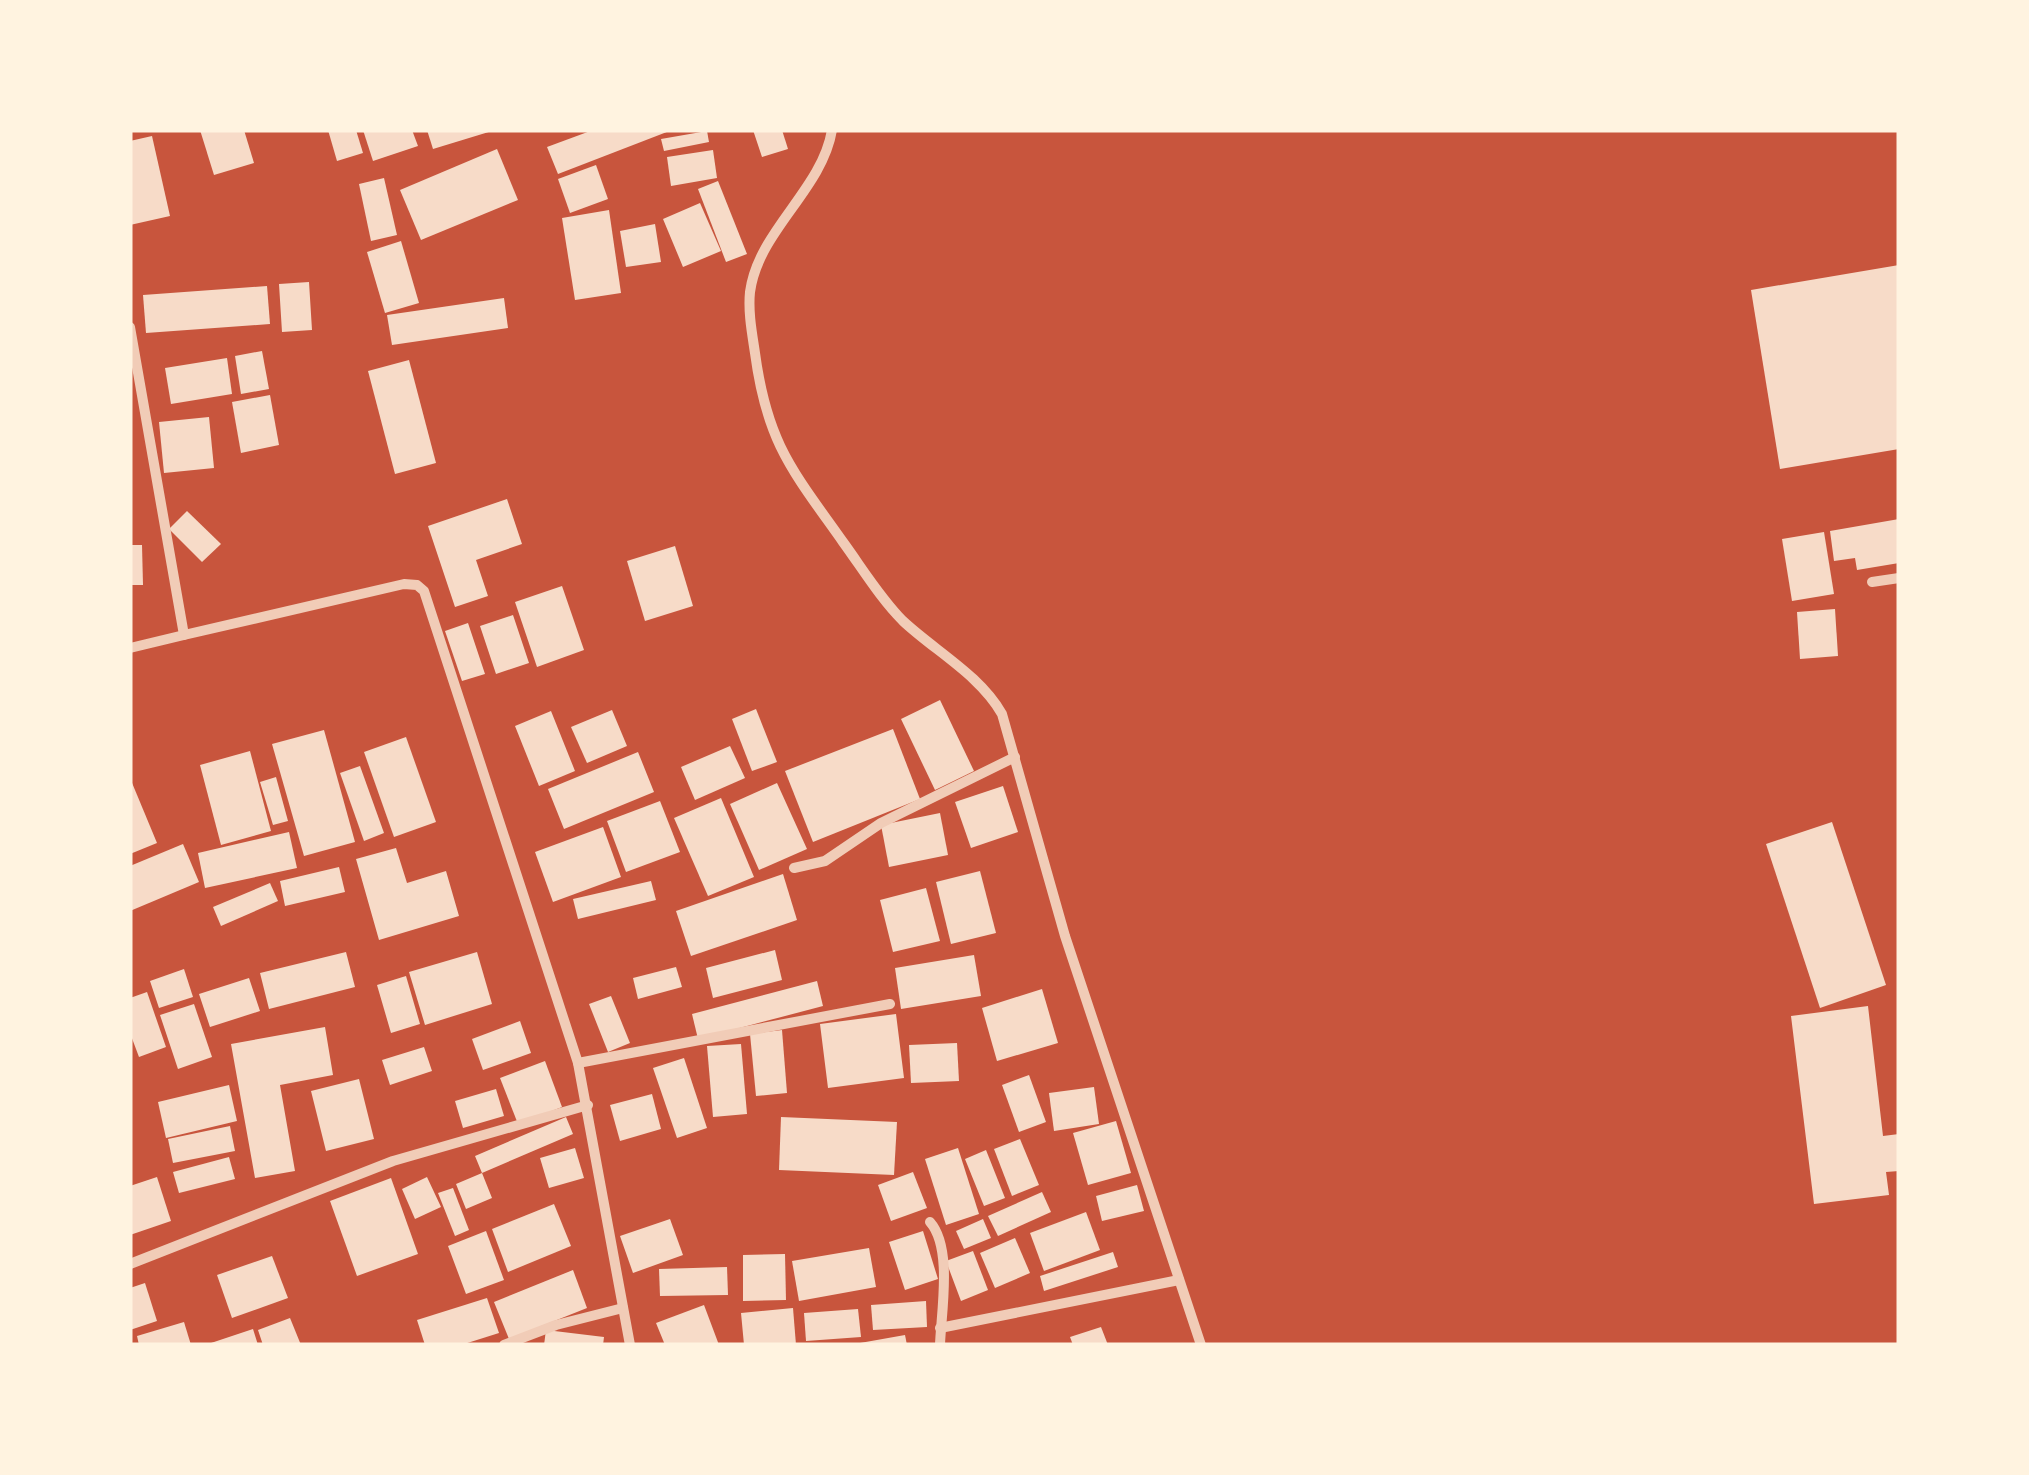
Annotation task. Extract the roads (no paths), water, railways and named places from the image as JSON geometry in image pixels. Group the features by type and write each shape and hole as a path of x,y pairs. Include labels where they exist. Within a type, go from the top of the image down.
{"street":[{"path":"832,130 820,164 759,263 750,290 762,406 787,463 880,594 901,619 996,703 1016,757 1066,936 1201,1345"},
{"path":"130,326 184,635"},
{"path":"1872,582 1899,578"},
{"path":"130,648 404,584 417,585 424,592 578,1064 630,1345"},
{"path":"794,868 825,861 881,823 1016,757"},
{"path":"578,1064 890,1004"},
{"path":"130,1264 393,1160 588,1105"},
{"path":"930,1222 938,1234 945,1288 940,1345"},
{"path":"940,1328 1179,1280"},
{"path":"504,1345 556,1325 622,1308"}]}
